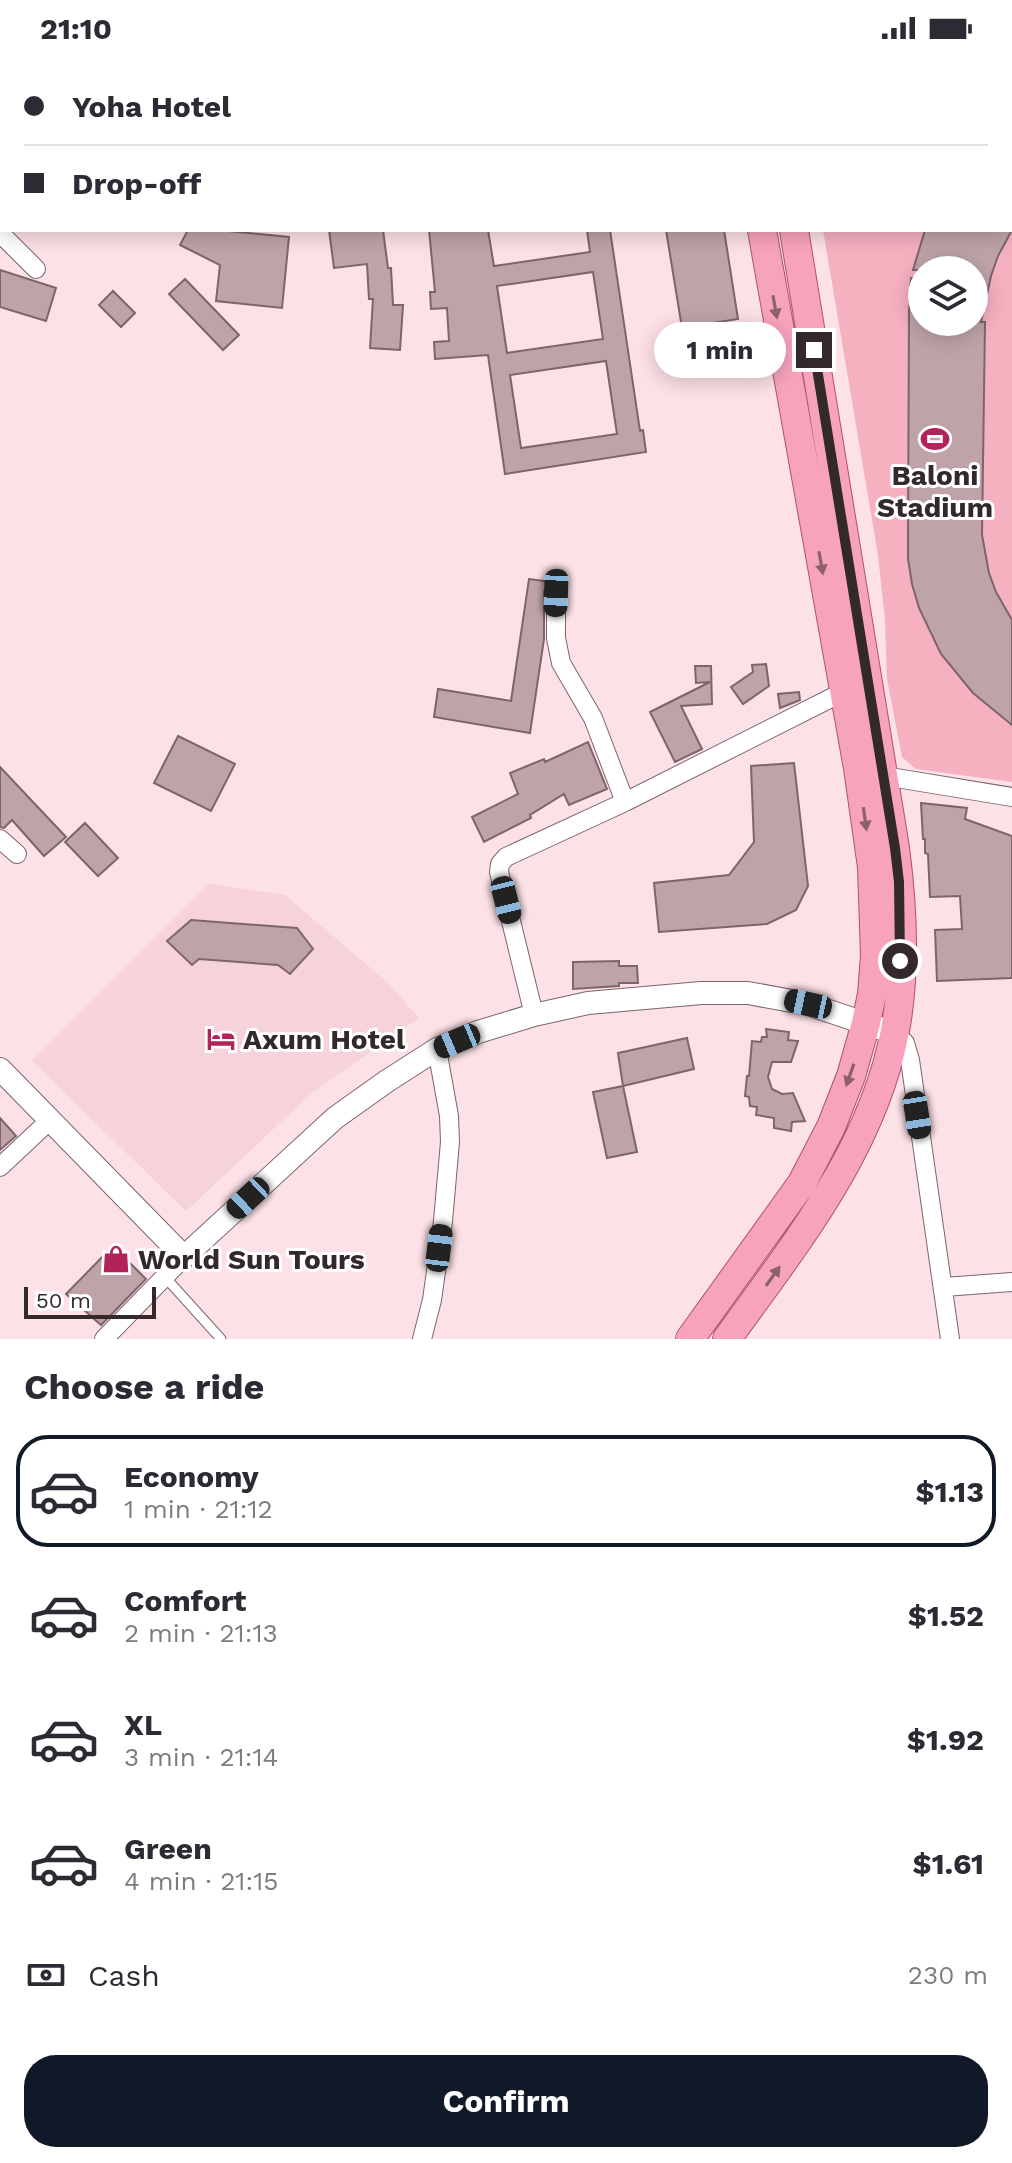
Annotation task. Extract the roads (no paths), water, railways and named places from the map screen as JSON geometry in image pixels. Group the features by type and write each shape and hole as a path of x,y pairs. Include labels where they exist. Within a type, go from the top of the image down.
{"main road":[{"path":"690,1339 802,1183 831,1127 851,1076 866,1023 875,956 874,894 858,768 762,232"},
{"path":"727,1339 816,1215 839,1177 868,1118 894,1033 899,996 902,938 900,895 884,776 794,232"}],"street":[{"path":"0,233 36,269"},
{"path":"556,593 556,638 561,663 593,718 625,802"},
{"path":"534,1015 499,872 500,864 506,857 625,802 843,692"},
{"path":"884,776 1012,797"},
{"path":"0,839 17,854"},
{"path":"104,1339 184,1257 335,1118 437,1049 478,1032 588,1003 701,993 748,993 808,1004 894,1033 905,1043 950,1339"},
{"path":"422,1339 437,1269 450,1142 449,1116 437,1049"},
{"path":"0,1069 184,1257"},
{"path":"0,1167 50,1120"},
{"path":"944,1287 1012,1282"}],"lane":[{"path":"165,1277 221,1339"}],"place":[{"name":"Baloni Stadium","path":"935,439"},
{"name":"Axum Hotel","path":"221,1039"},
{"name":"World Sun Tours","path":"116,1259"}]}
